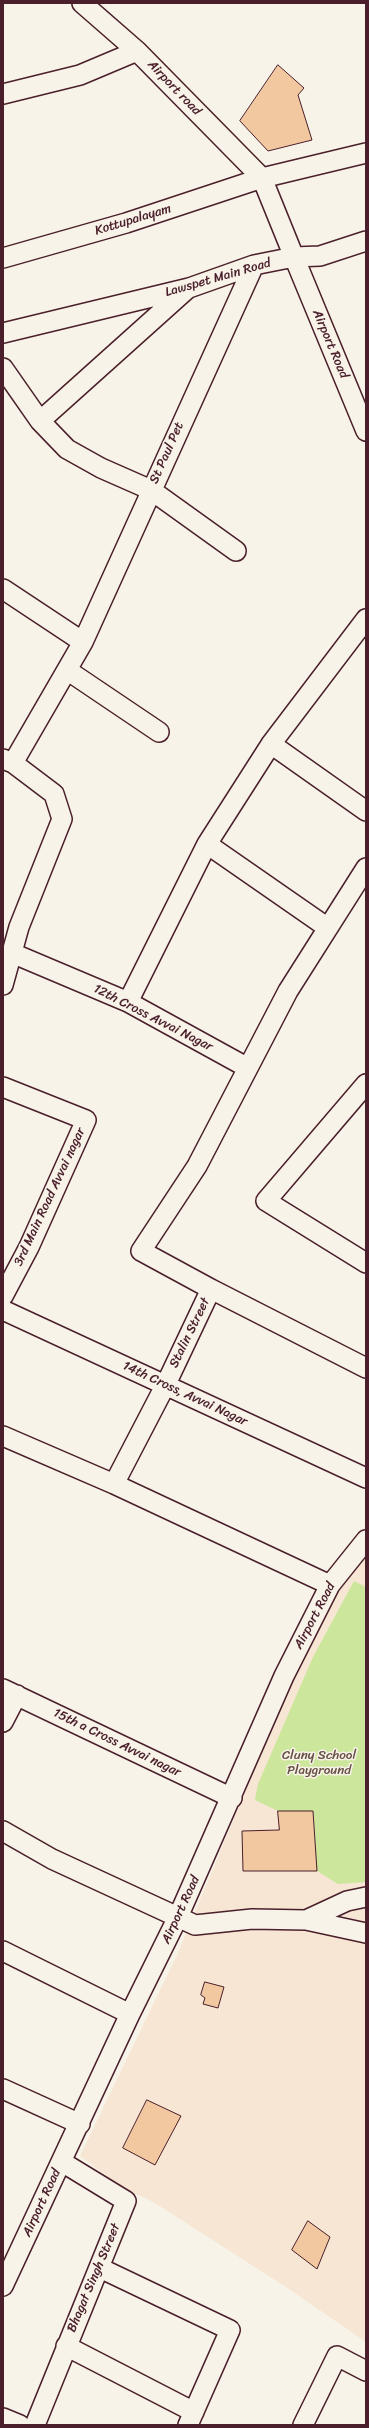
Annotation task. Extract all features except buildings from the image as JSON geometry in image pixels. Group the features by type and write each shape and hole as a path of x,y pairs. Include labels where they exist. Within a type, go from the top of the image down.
{"street":[{"name":"Airport road","path":"82,3 138,51 262,178"},
{"path":"3,94 80,75 138,51"},
{"path":"294,257 262,178 366,153"},
{"name":"Kottupalayam","path":"3,258 126,223 262,178"},
{"name":"Lawspet Main Road","path":"3,333 189,288 254,265 294,257 320,256 366,241"},
{"name":"Airport Road","path":"294,257 366,431"},
{"name":"St Paul Pet","path":"8,761 67,670 83,642 254,265"},
{"path":"40,421 189,288"},
{"path":"6,379 40,421 67,449 101,468 151,490 236,551"},
{"path":"3,589 83,642"},
{"path":"128,1002 207,844 271,744 366,620"},
{"path":"67,670 159,732"},
{"path":"271,744 366,811"},
{"path":"3,985 10,942 62,819 54,794 8,761"},
{"path":"207,844 328,928"},
{"path":"366,868 288,992 197,1166 141,1251 211,1289 366,1368"},
{"name":"12th Cross Avvai Nagar","path":"10,942 128,1002 248,1068"},
{"path":"366,1084 266,1201 366,1263"},
{"name":"3rd Main Road Avvai nagar","path":"3,1087 86,1120 29,1247 3,1296"},
{"name":"Stalin Street","path":"114,1484 166,1384 211,1289"},
{"name":"14th Cross, Avvai Nagar","path":"3,1310 166,1384 366,1478"},
{"path":"3,1436 114,1484 330,1585"},
{"name":"Airport Road","path":"3,2286 80,2124 130,2014 178,1917 232,1798 284,1676 330,1585 366,1540"},
{"path":"3,1722 10,1692"},
{"name":"15th a Cross Avvai nagar","path":"10,1692 232,1798"},
{"path":"3,1831 52,1858 195,1925 252,1919 306,1920 366,1933"},
{"path":"306,1920 347,1901 366,1897"},
{"path":"3,1951 130,2014"},
{"path":"3,2088 80,2124"},
{"name":"Bhagat Singh Street","path":"35,2425 126,2201 62,2162"},
{"path":"66,2346 191,2419 230,2330 100,2268"},
{"path":"303,2425 337,2356 366,2372"},
{"path":"3,2418 20,2425"}],"shaded area":[{"path":"355,1555 366,1561 366,2342 289,2289 155,2203 120,2186 80,2156 177,1955 294,1675"}],"green space":[{"name":"Cluny School Playground","path":"354,1581 366,1587 366,1882 338,1884 317,1871 313,1811 278,1811 255,1800 258,1784 313,1657"}]}
